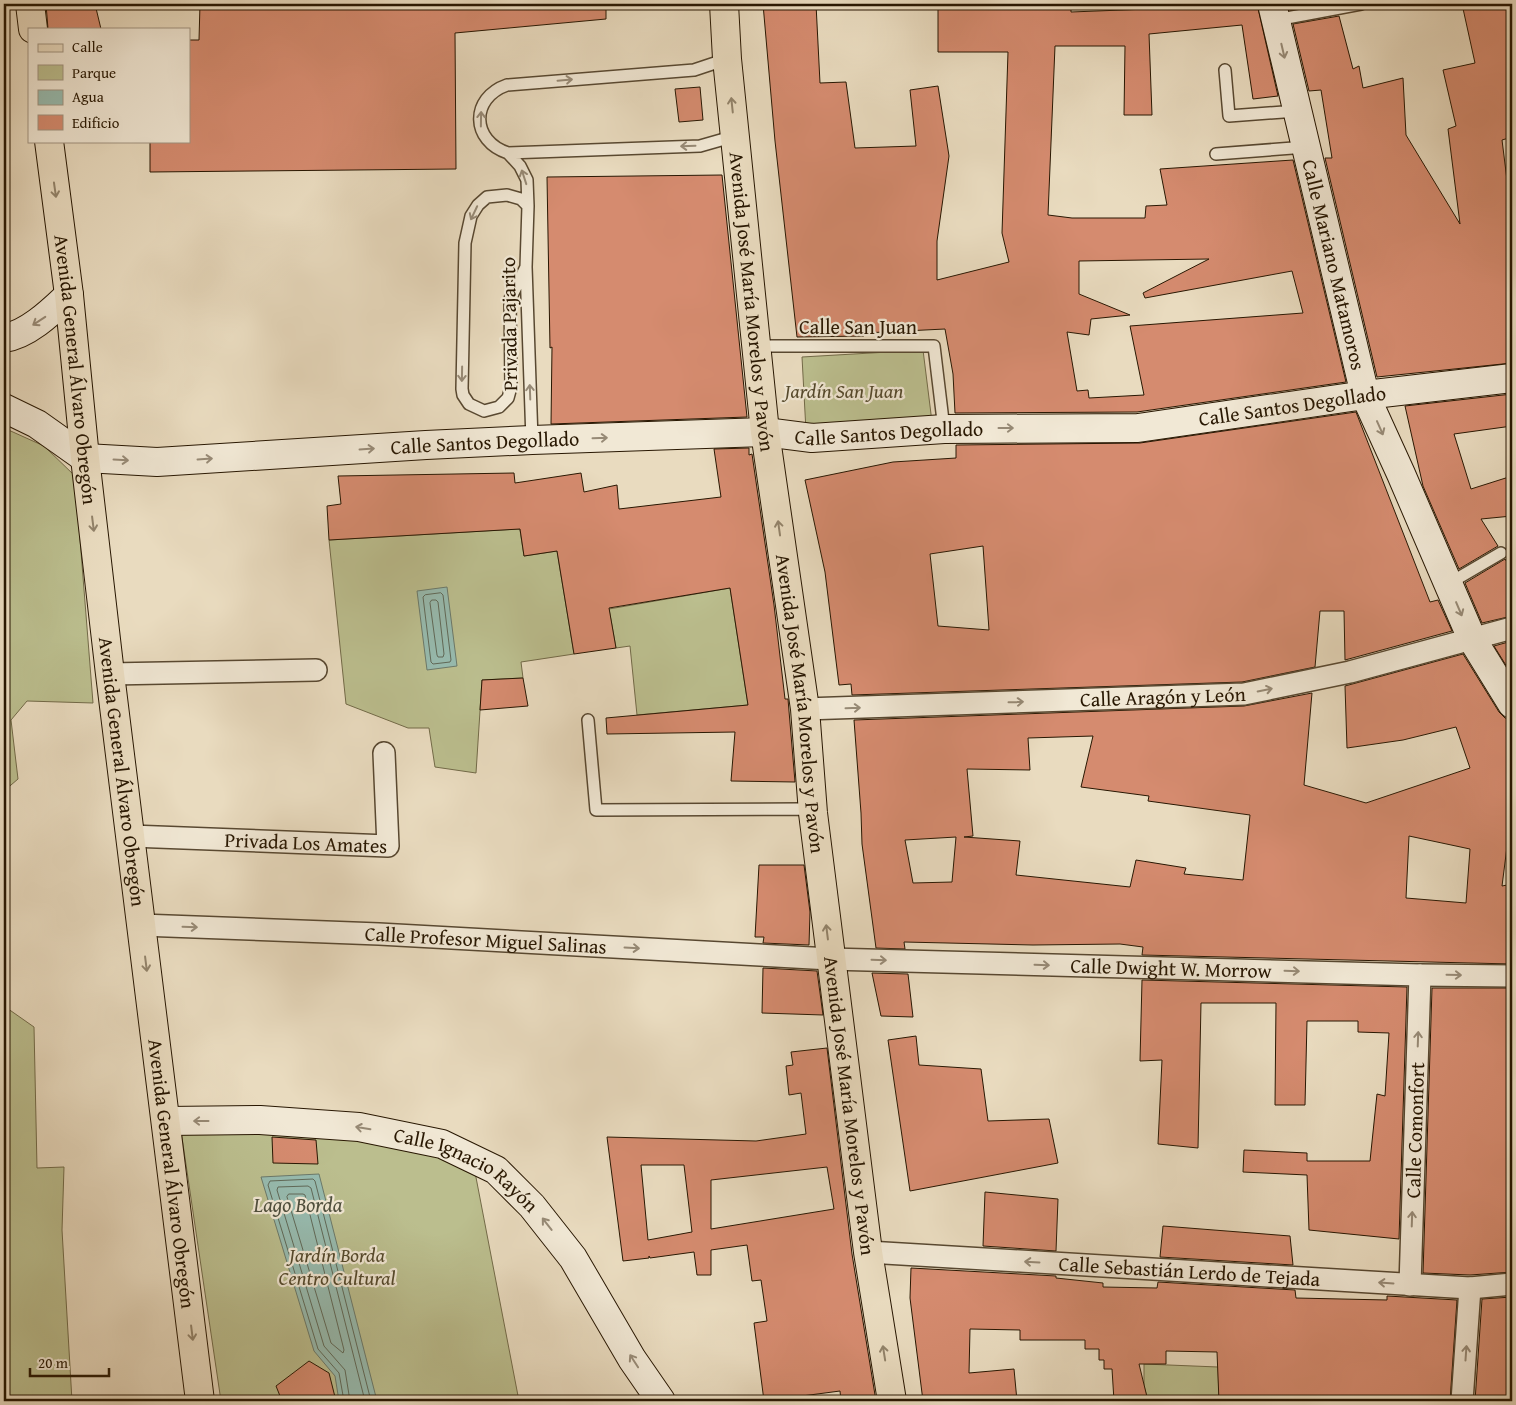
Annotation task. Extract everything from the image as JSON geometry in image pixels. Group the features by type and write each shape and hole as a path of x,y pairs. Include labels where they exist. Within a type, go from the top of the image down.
{"main road":[{"path":"30,4 33,28"},
{"name":"Avenida José María Morelos y Pavón","path":"724,4 727,60 765,432 805,709 813,814 868,1252 892,1401"},
{"name":"Avenida General Álvaro Obregón","path":"49,142 69,294 85,458 110,674 200,1401"}],"street":[{"name":"Calle Mariano Matamoros","path":"1274,12 1365,395 1472,640 1512,704"},
{"path":"4,338 10,337 43,319 69,294"},
{"name":"Calle Santos Degollado","path":"85,458 156,462 426,445 765,432 812,438 944,429 1138,428 1365,395 1512,378"},
{"path":"4,408 37,424 85,458"},
{"name":"Calle Aragón y León","path":"805,709 1244,694 1350,672 1512,628"},
{"path":"110,674 316,670"},
{"name":"Privada Los Amates","path":"131,836 388,846 384,753"},
{"name":"Calle Profesor Miguel Salinas","path":"141,925 379,934 830,959"},
{"name":"Calle Dwight W. Morrow","path":"830,959 1512,976"},
{"name":"Calle Comonfort","path":"1410,1285 1420,975"},
{"name":"Calle Ignacio Rayón","path":"166,1121 260,1120 359,1128 442,1144 496,1170 532,1206 573,1258 632,1359 661,1401"},
{"name":"Calle Sebastián Lerdo de Tejada","path":"868,1252 1470,1288 1512,1284"},
{"path":"1462,1401 1470,1288"}],"lane":[{"path":"1274,12 1361,4"},
{"path":"727,60 694,70 507,85 498,88 486,97 479,121 485,138 499,150 508,153 700,146 735,136"},
{"path":"1225,70 1229,116 1297,111"},
{"path":"1216,154 1306,147"},
{"name":"Privada Pajarito","path":"508,153 520,166 527,180 526,267 532,440"},
{"path":"526,267 510,299 510,393 508,398 499,407 484,410 476,408 466,400 462,389 465,243 472,216 478,205 487,197 507,195 521,199 528,206"},
{"name":"Calle San Juan","path":"757,346 934,346 944,429"},
{"path":"1448,584 1501,553"},
{"path":"588,720 596,810 800,809 813,814"}],"green space":[{"name":"Jardín San Juan","path":"923,350 932,422 806,431 802,357"},
{"path":"4,428 44,446 75,476 93,703 27,701 11,720 18,779 4,791"},
{"path":"520,530 524,556 557,551 574,654 521,662 523,678 482,680 476,773 435,767 429,728 408,728 346,704 329,540"},
{"path":"730,588 748,705 637,715 630,646 616,648 609,609"},
{"path":"4,1006 34,1027 37,1168 64,1167 62,1230 72,1401 4,1401"},
{"name":"Jardín Borda Centro Cultural","path":"180,1124 331,1130 445,1149 474,1167 519,1401 221,1401"},
{"path":"1144,1364 1218,1367 1219,1401 1148,1401 1144,1386"}],"water":[{"path":"447,587 457,666 427,670 417,591"},
{"name":"Lago Borda","path":"319,1174 377,1401 339,1401 335,1376 314,1351 261,1177"}],"building":[{"path":"46,4 95,4 101,28 48,28"},
{"path":"200,4 606,4 606,19 455,33 456,169 150,172 150,142 190,142 190,40 199,40"},
{"path":"763,4 816,4 820,83 846,82 855,148 916,146 910,90 938,86 949,156 937,241 937,280 1009,262 1002,233 1008,52 938,52 938,4 1071,4 1071,12 1148,9 1147,4 1257,4 1278,96 1253,99 1242,25 1149,34 1152,115 1124,115 1125,46 1055,46 1048,215 1072,218 1145,218 1146,206 1167,205 1160,169 1293,160 1346,382 1137,412 955,413 953,374 945,329 864,333 864,336 797,337 775,141","holes":["1209,259 1143,293 1145,298 1292,271 1303,313 1130,326 1144,395 1089,398 1088,390 1077,391 1067,332 1089,335 1091,319 1130,315 1079,294 1079,261"]},
{"path":"1462,4 1512,4 1512,137 1502,140 1512,212 1512,363 1377,377 1325,158 1332,158 1321,90 1309,91 1293,24 1339,16 1353,69 1359,66 1363,88 1403,78 1406,135 1460,224 1448,129 1456,126 1443,70 1475,63"},
{"path":"700,87 703,120 679,122 675,89"},
{"path":"722,175 747,417 551,424 552,347 550,348 547,177"},
{"path":"1512,394 1512,426 1454,434 1471,489 1512,476 1512,516 1481,519 1498,546 1459,569 1423,486 1405,406"},
{"path":"1356,412 1430,602 1438,600 1452,631 1345,660 1344,611 1320,611 1315,667 1242,682 852,695 851,684 839,685 825,572 805,480 893,462 956,458 956,445 1140,443","holes":["983,546 989,630 938,626 930,554"]},
{"path":"749,448 749,455 752,454 774,605 785,699 788,699 795,782 731,781 735,732 607,734 606,718 748,705 730,588 609,608 616,648 574,654 557,551 524,556 520,529 329,540 327,506 341,504 338,476 514,473 515,483 581,473 584,492 617,485 619,509 721,497 714,449"},
{"path":"1505,559 1512,570 1512,616 1482,623 1465,583"},
{"path":"1512,641 1512,675 1494,646"},
{"path":"1463,654 1499,712 1505,718 1512,720 1512,830 1509,831 1502,886 1512,884 1512,964 1142,955 1143,947 1120,944 1033,945 904,942 905,949 876,948 862,844 854,720 1244,706 1312,693 1304,785 1366,803 1470,768 1456,727 1403,740 1347,748 1345,686","holes":["1093,736 1081,787 1149,796 1148,801 1250,815 1243,880 1184,874 1186,868 1136,860 1130,887 1016,875 1020,841 964,837 973,836 967,769 1030,770 1028,738","1409,836 1470,849 1466,903 1406,898","956,837 952,882 913,883 905,840"]},
{"path":"523,678 528,706 480,710 482,680"},
{"path":"759,865 804,865 810,912 809,945 763,943 764,937 755,937"},
{"path":"763,968 817,971 823,1015 762,1013"},
{"path":"872,973 908,974 913,1017 881,1016"},
{"path":"1142,980 1407,987 1399,1239 1309,1230 1307,1175 1243,1172 1244,1150 1307,1153 1307,1161 1370,1161 1377,1094 1385,1096 1389,1033 1358,1032 1358,1021 1307,1021 1305,1105 1275,1105 1276,1003 1201,1003 1198,1148 1158,1144 1162,1060 1140,1061"},
{"path":"1432,988 1512,988 1512,1163 1507,1190 1512,1189 1512,1272 1470,1275 1423,1273"},
{"path":"916,1036 919,1065 981,1069 988,1121 1049,1119 1058,1163 910,1191 888,1040"},
{"path":"827,1048 852,1254 876,1401 841,1401 840,1391 764,1401 754,1323 767,1321 761,1280 752,1281 747,1245 711,1250 711,1275 697,1275 694,1252 650,1258 649,1256 649,1258 623,1261 607,1137 756,1141 806,1134 801,1093 789,1095 786,1066 793,1065 791,1052","holes":["641,1165 684,1165 692,1232 648,1240","827,1167 834,1209 711,1229 711,1180"]},
{"path":"272,1137 316,1140 318,1164 273,1163"},
{"path":"985,1192 1058,1199 1056,1251 983,1246"},
{"path":"1163,1226 1290,1236 1293,1265 1160,1257"},
{"path":"911,1268 1056,1276 1056,1278 1103,1283 1103,1287 1157,1288 1158,1282 1295,1290 1296,1298 1387,1300 1387,1296 1457,1300 1450,1401 1219,1401 1217,1352 1166,1351 1166,1364 1139,1364 1148,1401 1114,1401 1112,1369 1104,1369 1104,1360 1099,1360 1099,1349 1085,1349 1085,1340 1020,1340 1020,1330 970,1329 969,1373 1014,1369 1017,1401 923,1401 910,1298"},
{"path":"1512,1297 1512,1401 1475,1401 1482,1299"},
{"path":"309,1361 329,1373 336,1401 282,1401 276,1386"}]}
